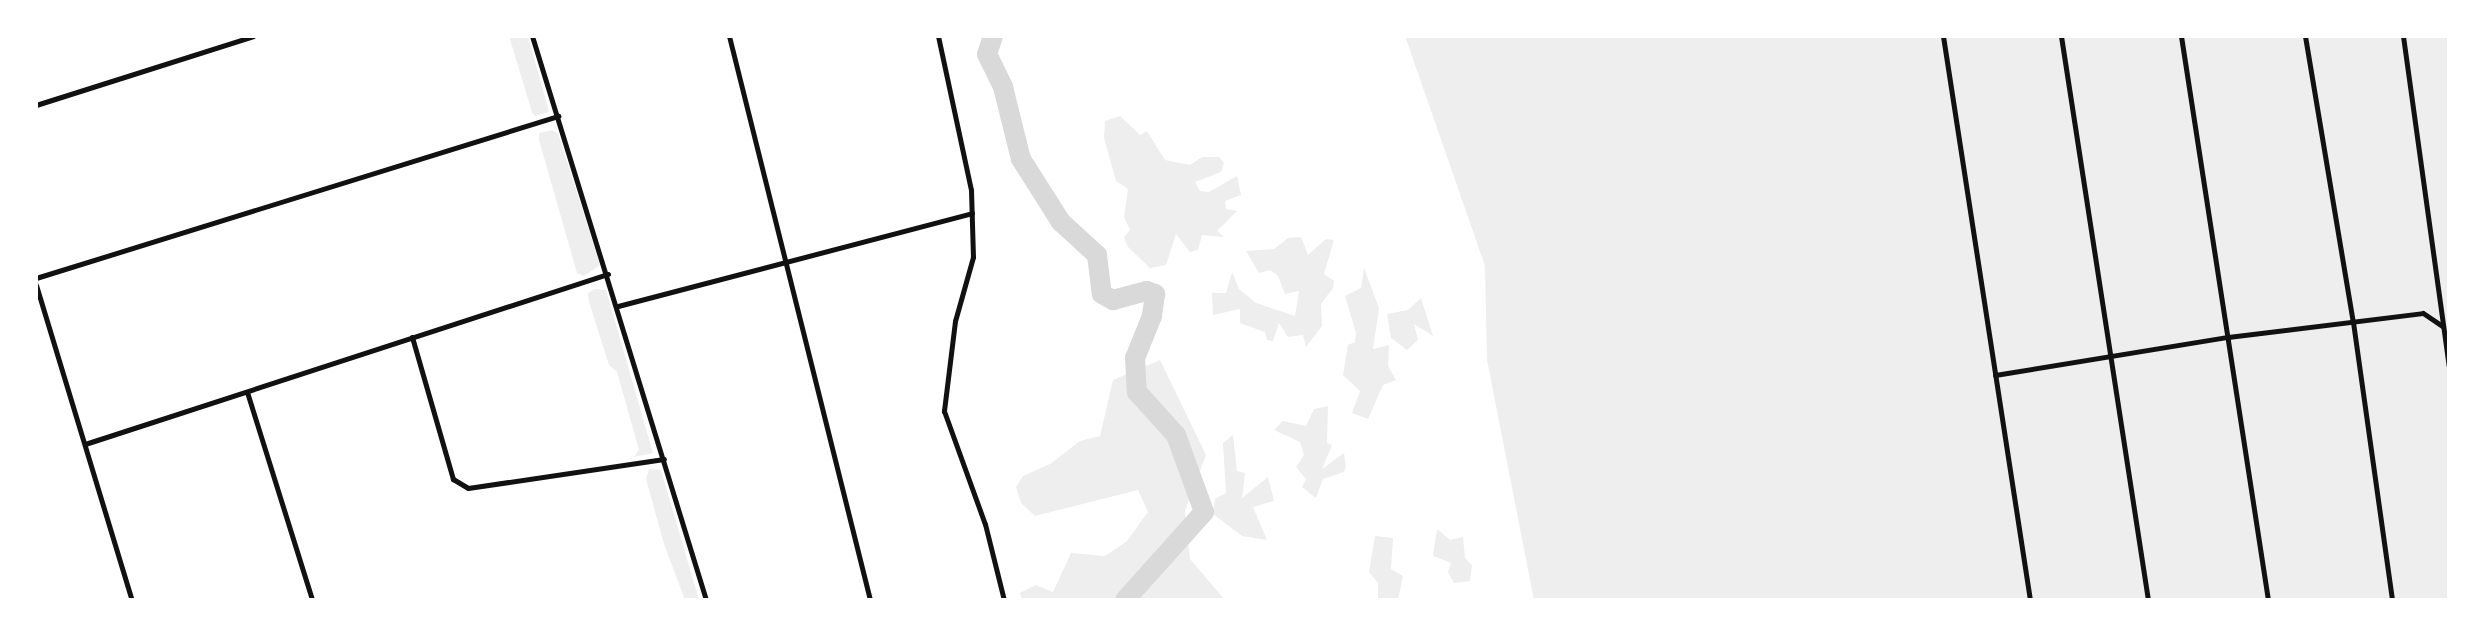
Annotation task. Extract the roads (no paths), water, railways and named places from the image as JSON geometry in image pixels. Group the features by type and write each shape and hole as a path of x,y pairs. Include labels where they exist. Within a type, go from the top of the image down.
{"street":[{"path":"36,105 253,36"},
{"path":"532,36 618,306 706,600"},
{"path":"729,36 870,600"},
{"path":"938,36 972,213 973,257 955,321 944,411 985,524 1004,600"},
{"path":"1943,36 2030,600"},
{"path":"2061,36 2148,600"},
{"path":"2181,36 2268,600"},
{"path":"2305,36 2353,322 2392,600"},
{"path":"2403,36 2449,366"},
{"path":"36,278 558,116"},
{"path":"618,306 785,266 972,213"},
{"path":"85,444 608,274"},
{"path":"36,285 132,600"},
{"path":"1995,375 2228,337 2423,313 2442,326"},
{"path":"412,337 453,479 468,488 664,459"},
{"path":"247,392 312,600"}],"waterway":[{"path":"993,36 987,54 1003,87 1021,159 1061,222 1097,255 1102,294 1113,300 1147,291 1155,294 1152,316 1135,358 1137,392 1176,435 1204,512 1125,600"}]}
